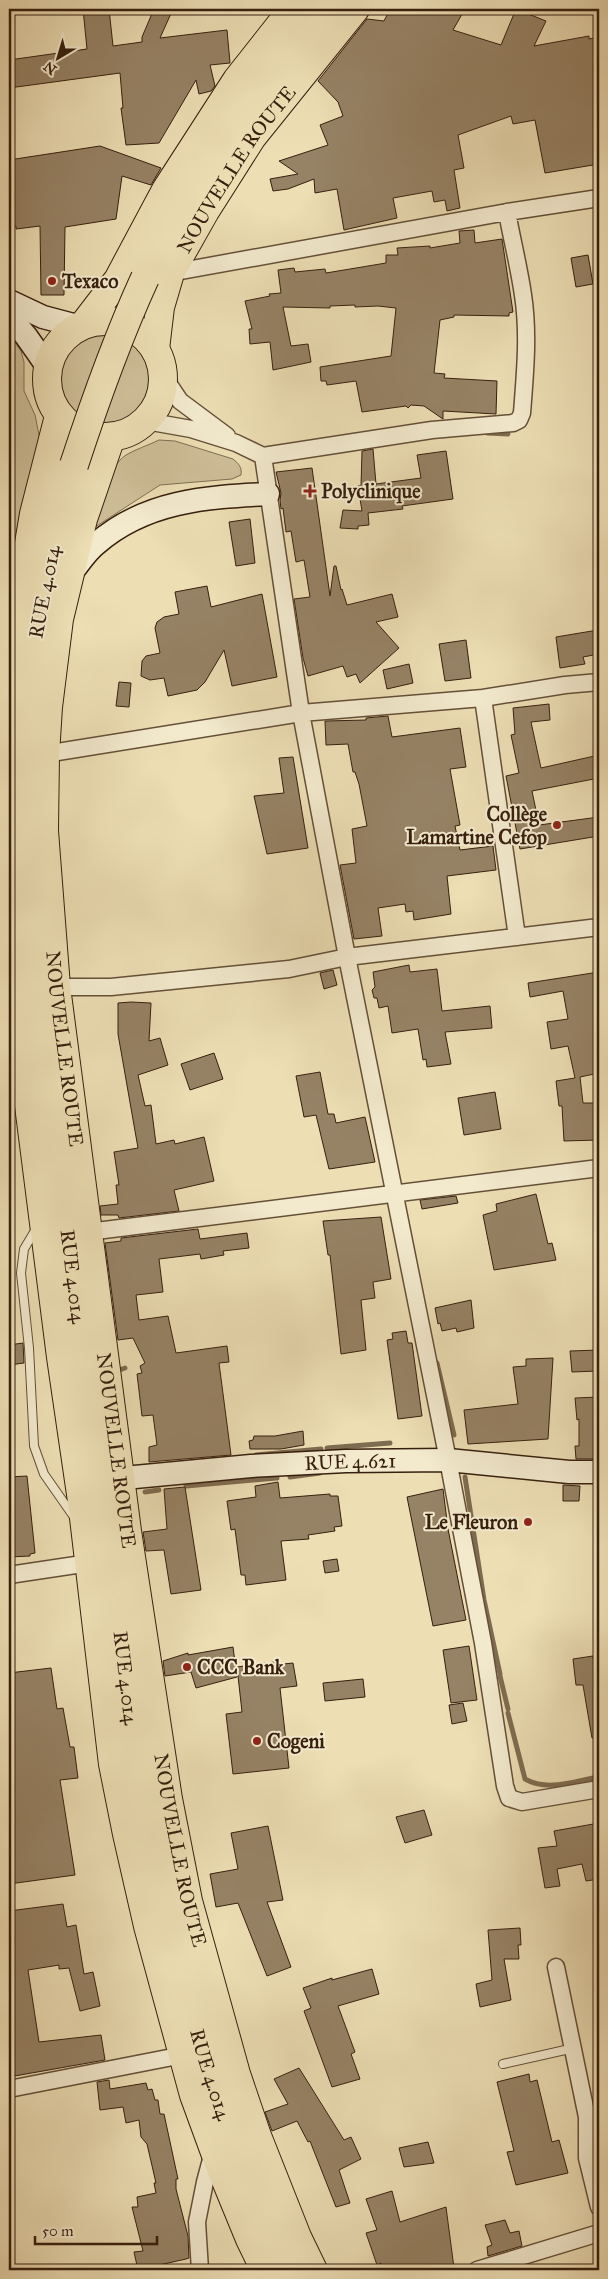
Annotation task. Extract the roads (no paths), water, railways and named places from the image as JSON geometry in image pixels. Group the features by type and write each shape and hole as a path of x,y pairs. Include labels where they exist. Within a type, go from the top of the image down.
{"highway":[{"path":"81,325 104,320 124,323 142,333 155,348 161,362 164,377 162,394 156,408 146,421 129,432 111,437 91,436 74,428 59,416 50,401 46,384 47,366 53,350 63,336 81,325 118,280 166,190 237,80 293,9"},
{"name":"NOUVELLE ROUTE","path":"155,348 160,306 158,276 222,146 266,79 322,9"},
{"name":"NOUVELLE ROUTE","path":"158,276 205,211 252,137 355,9"},
{"name":"RUE 4.014","path":"158,276 97,393 74,465 46,567 29,670 22,782 22,851 25,903 37,1014 110,1479 108,1558 120,1628 137,1770 171,1931 203,2053 226,2123 287,2270"},
{"path":"9,661 34,514 59,416"},
{"name":"NOUVELLE ROUTE","path":"111,437 83,519 59,619 45,754 44,831 56,987 88,1232 110,1479 188,1901 236,2074 257,2136 297,2237 313,2270"},
{"name":"NOUVELLE ROUTE","path":"9,948 15,1052 42,1217 86,1533 113,1764 126,1834 148,1926 183,2055 214,2150 250,2239 265,2270"}],"street":[{"path":"158,276 507,212 599,198"},
{"path":"146,421 182,427 236,443 263,456 432,430 513,423 519,420 522,413 526,364 526,323 523,295 507,212"},
{"path":"9,301 43,317 81,325"},
{"path":"9,316 47,366"},
{"path":"164,377 180,401 236,443"},
{"path":"263,456 301,713 347,957 448,1460 482,1643 505,1786 509,1798 522,1802 599,1789"},
{"path":"69,576 94,545 112,530 165,506 208,497 268,494"},
{"path":"45,754 301,713 484,698 565,685 599,682"},
{"path":"484,698 517,937"},
{"path":"56,987 111,987 289,969 347,957 599,927"},
{"path":"88,1232 599,1168"},
{"name":"RUE 4.621","path":"110,1479 251,1466 346,1461 448,1460 569,1472 599,1472"},
{"path":"9,1575 89,1563"},
{"path":"556,1967 588,2117 586,2158 599,2207"},
{"path":"9,2089 183,2055"},
{"path":"200,2270 197,2222 214,2150"},
{"path":"477,2270 599,2233"}],"lane":[{"path":"42,1217 24,1249 21,1273 29,1348 34,1446 44,1474 86,1533"},
{"path":"503,2064 574,2048"}],"waterway":[{"path":"487,433 508,434"},
{"path":"437,1363 454,1435"},
{"path":"114,1372 125,1368"},
{"path":"327,1448 390,1443"},
{"path":"256,1455 321,1449"},
{"path":"290,1477 320,1473"},
{"path":"465,1477 484,1600 500,1674"},
{"path":"186,1486 277,1478"},
{"path":"145,1492 159,1490"},
{"path":"500,1676 508,1709"},
{"path":"508,1713 525,1779 534,1783 552,1785 599,1777"}],"place":[{"name":"Texaco","path":"52,281"},
{"name":"Polyclinique","path":"310,491"},
{"name":"Collège Lamartine Cefop","path":"557,825"},
{"name":"Le Fleuron","path":"528,1522"},
{"name":"CCC Bank","path":"187,1667"},
{"name":"Cogeni","path":"257,1741"}]}
